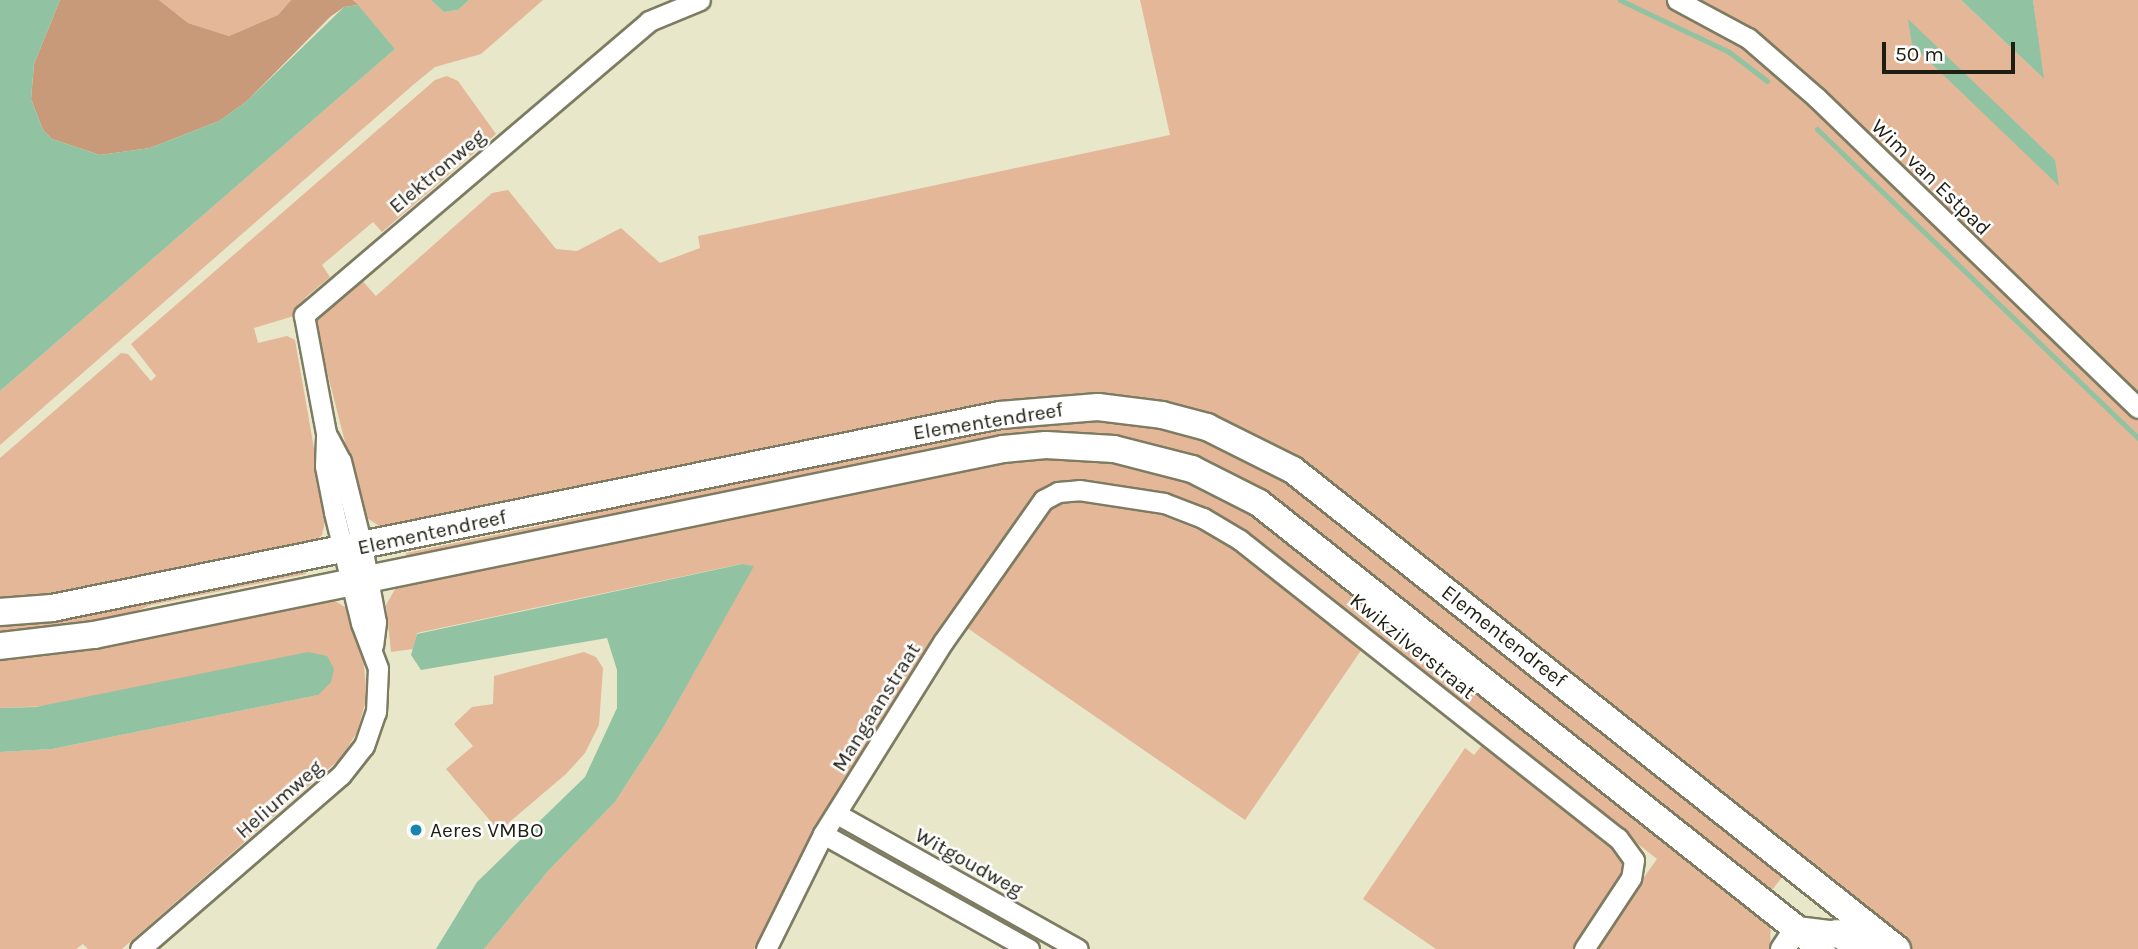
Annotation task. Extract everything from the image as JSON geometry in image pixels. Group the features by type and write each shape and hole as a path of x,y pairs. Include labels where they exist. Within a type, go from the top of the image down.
{"main road":[{"name":"Elementendreef","path":"0,612 52,608 1000,415 1098,407 1162,415 1207,427 1293,470 1897,949"},
{"name":"Elementendreef","path":"0,646 94,635 1003,449 1067,445 1149,456 1192,469 1259,503 1789,939 1863,949"}],"street":[{"name":"Elektronweg","path":"359,580 352,548 341,461 326,433 304,315 649,21 700,0"},
{"name":"Wim van Estpad","path":"1677,0 1748,38 1807,90 2138,408"},
{"name":"Kwikzilverstraat","path":"1043,500 1058,492 1109,492 1164,503 1203,519 1282,570 1618,838 1634,860 1631,878 1584,949"},
{"name":"Mangaanstraat","path":"766,949 823,834 943,642 1043,500"},
{"name":"Heliumweg","path":"140,949 355,761 376,712 378,668 373,645 376,622 359,580"},
{"name":"Witgoudweg","path":"837,814 1078,949"},
{"path":"823,834 1029,949"},
{"path":"1830,944 1839,902"}],"shaded area":[{"path":"0,0 60,0 34,64 31,99 43,130 52,139 100,155 150,148 219,121 246,102 344,7 358,5 395,49 0,391"},
{"path":"60,0 159,0 188,23 229,36 278,15 291,0 353,0 358,5 344,7 330,17 246,102 219,121 150,148 100,155 52,139 43,130 31,99 34,64"},
{"path":"159,0 291,0 278,15 229,36 188,23"},
{"path":"353,0 431,0 444,12 458,10 469,0 543,0 481,54 435,67 413,85 0,445 0,391 395,49"},
{"path":"431,0 469,0 458,10 444,12"},
{"path":"1140,0 1961,0 2043,78 2033,0 2138,0 2138,949 1912,949 1322,480 1143,403 385,530 364,516 315,325 316,317 359,277 376,296 492,193 508,190 556,249 577,251 621,228 660,263 700,248 698,236 1170,135"},
{"path":"1961,0 2033,0 2044,79"},
{"path":"1908,19 2055,160 2059,186 1912,45"},
{"path":"447,76 458,81 496,134 382,232 373,222 322,265 330,277 306,297 294,316 254,328 258,343 287,336 295,340 326,517 322,535 316,541 73,595 0,604 0,458 121,353 128,354 151,381 156,376 131,344 435,80"},
{"path":"1080,416 1183,430 1274,469 1786,872 1768,895 1310,531 1110,439 408,561 406,553 577,518 618,503 1028,420"},
{"path":"1061,454 1160,468 1240,502 1771,923 1770,949 1593,949 1657,859 1279,560 1148,491 1078,482 1040,490 946,622 829,805 754,949 484,949 549,870 615,802 663,728 753,566 741,564 417,633 413,649 391,652 386,605 398,584 989,461"},
{"path":"1074,499 1146,509 1219,538 1362,649 1245,820 963,625 1050,506"},
{"path":"742,564 754,566 663,728 615,802 549,870 484,949 436,949 477,882 585,777 617,708 617,670 607,638 421,670 411,655 417,634"},
{"path":"305,566 306,574 151,605 112,621 0,637 0,622"},
{"path":"329,597 348,609 363,656 367,697 357,732 342,757 122,949 88,949 83,944 76,949 0,949 0,752 52,749 318,695 0,708 0,655"},
{"path":"308,652 327,656 334,669 331,682 318,695 52,749 0,752 0,708 36,707"},
{"path":"584,652 596,657 603,668 599,725 585,753 566,774 499,831 446,769 473,746 454,724 472,707 493,704 494,676"},
{"path":"1483,744 1619,854 1623,865 1618,882 1573,949 1436,949 1363,899 1465,748 1474,755"}],"waterway":[{"path":"1620,0 1729,52 1767,81"},
{"path":"1817,129 2138,438"}],"place":[{"name":"Aeres VMBO","path":"416,830"}]}
